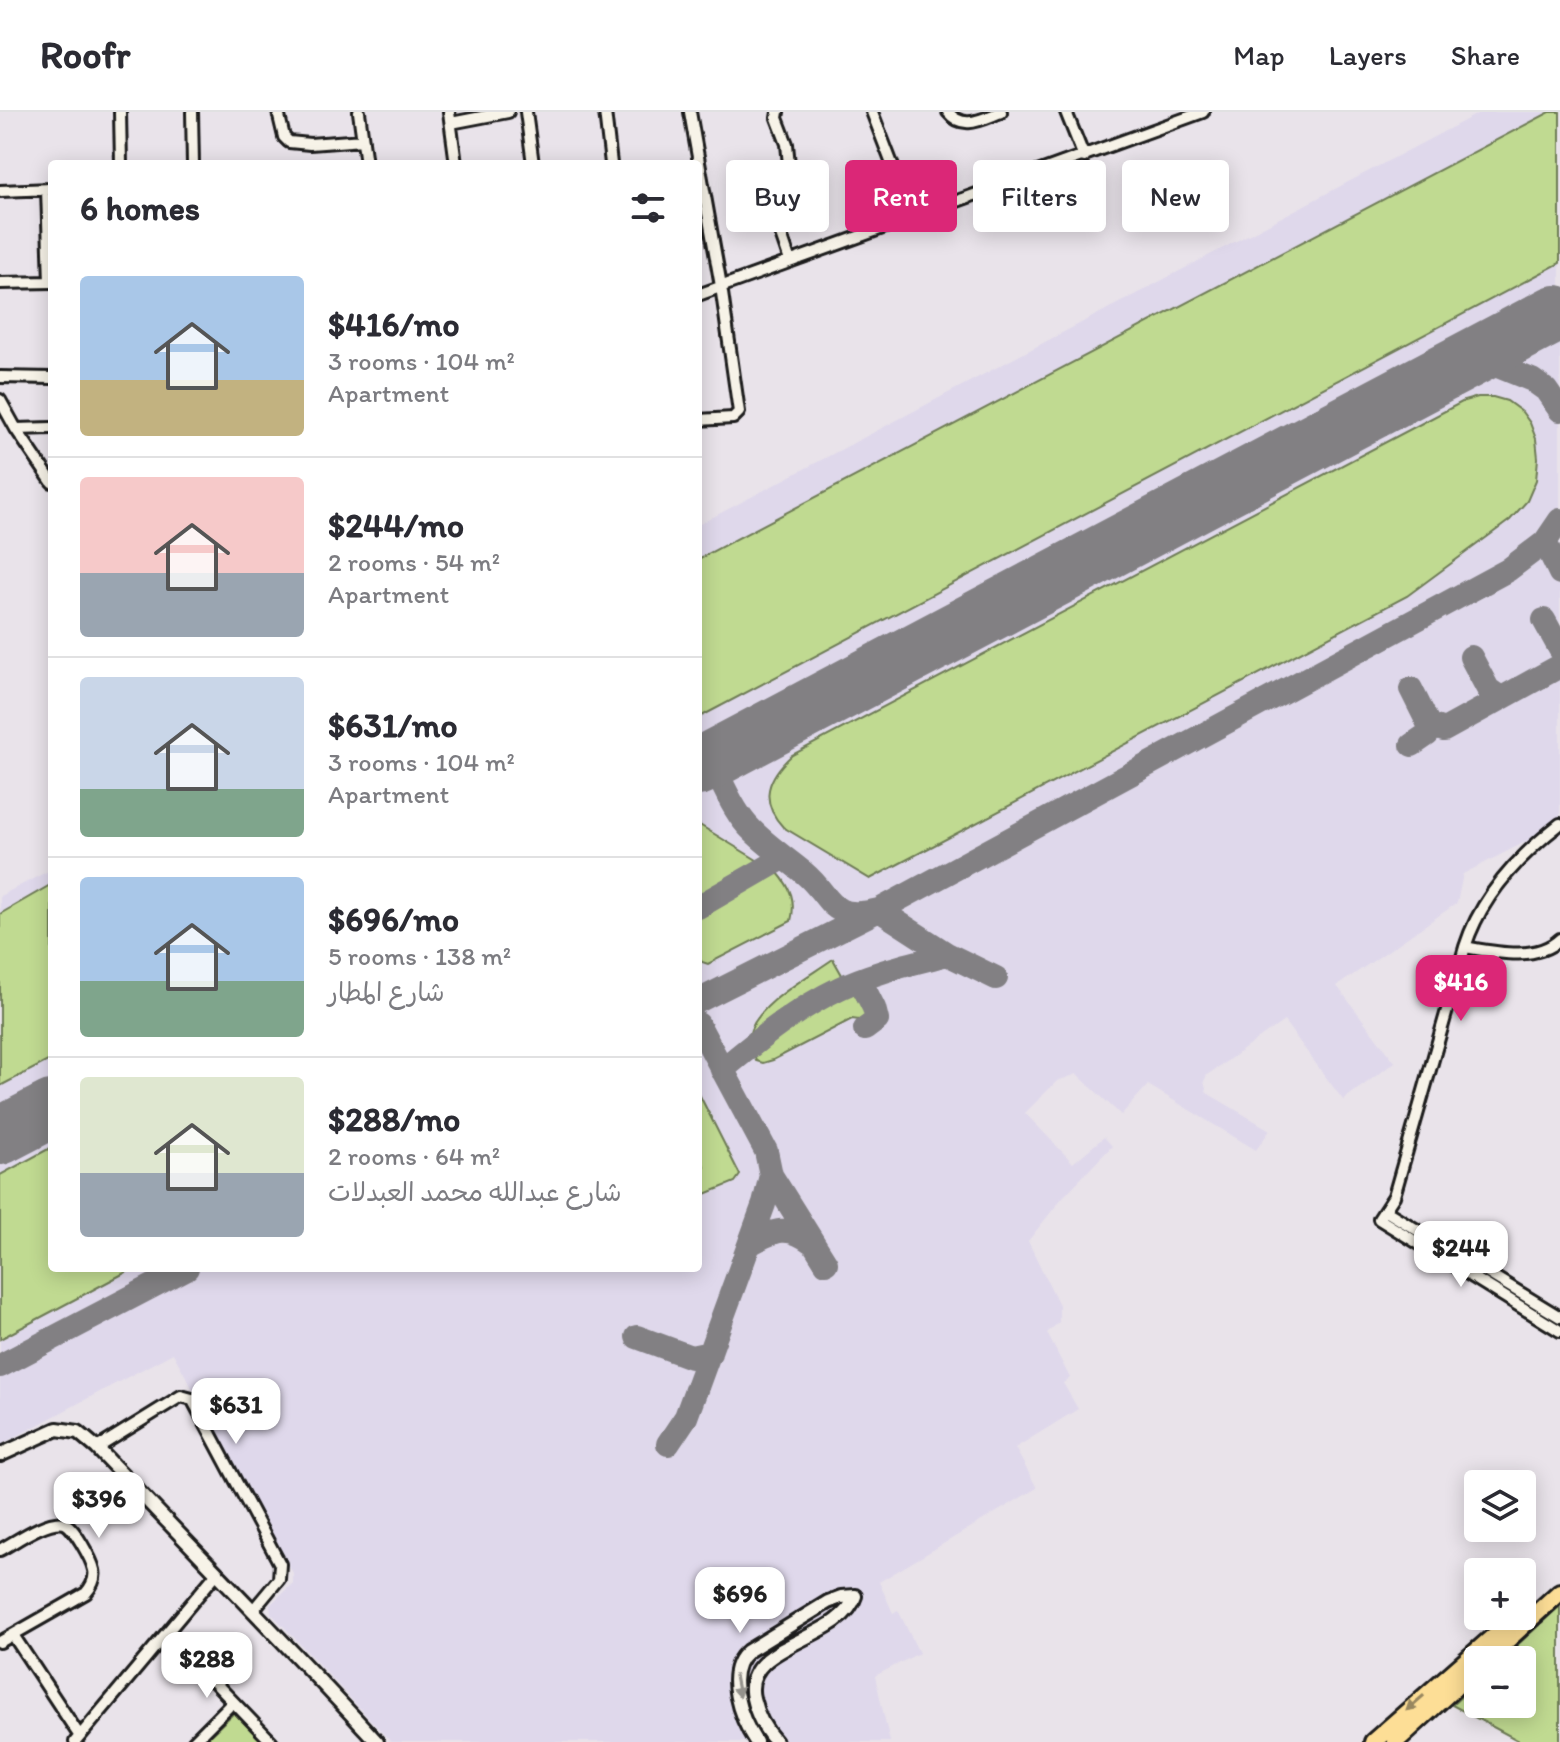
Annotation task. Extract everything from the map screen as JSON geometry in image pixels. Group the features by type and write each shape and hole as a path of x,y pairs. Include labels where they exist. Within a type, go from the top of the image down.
{"main road":[{"path":"1536,1599 1560,1577"},
{"path":"1500,1646 1560,1592"},
{"path":"1373,1742 1501,1630"},
{"path":"1395,1742 1464,1679"}],"street":[{"path":"120,112 121,160"},
{"path":"192,112 193,160"},
{"path":"278,112 284,137 289,142 310,144 363,140"},
{"path":"359,112 366,160"},
{"path":"455,160 450,117 508,112"},
{"path":"526,112 532,160"},
{"path":"605,112 611,160"},
{"path":"690,112 699,160"},
{"path":"778,112 777,118 790,154 789,165 768,185 768,196 790,261"},
{"path":"872,112 890,160"},
{"path":"948,112 955,120 970,123 1001,112"},
{"path":"1066,112 1084,157"},
{"path":"957,201 1203,112"},
{"path":"702,179 739,412 733,418 702,420"},
{"path":"0,191 48,189"},
{"path":"702,293 869,232"},
{"path":"0,283 48,282"},
{"path":"0,377 48,378"},
{"path":"0,400 4,419 16,429 48,476"},
{"path":"16,429 48,428"},
{"path":"1383,1215 1394,1196 1475,920 1489,896 1520,860 1560,824"},
{"path":"1465,947 1536,952 1550,948 1560,939"},
{"path":"1383,1215 1560,1317"},
{"path":"1383,1215 1560,1331"},
{"path":"97,1448 181,1396 192,1399 280,1564 279,1579 254,1609"},
{"path":"0,1455 57,1429 78,1432 254,1609 377,1742"},
{"path":"0,1550 47,1525 64,1523 73,1528 95,1570 94,1582 86,1593 0,1642"},
{"path":"13,1635 77,1738 216,1574"},
{"path":"768,1742 758,1742 734,1676 742,1656 834,1599 855,1596 844,1614 758,1668 751,1683 751,1716 776,1742"},
{"path":"167,1633 272,1742"},
{"path":"193,1742 233,1702"}],"shaded area":[{"path":"1481,112 1560,112 1560,817 1533,838 1463,874 1457,903 1337,986 1395,1062 1343,1100 1284,1021 1207,1075 1204,1081 1207,1093 1270,1130 1256,1150 1148,1085 1121,1115 1077,1074 1057,1081 1025,1113 1073,1163 1104,1137 1112,1146 1063,1197 1028,1241 1059,1305 1059,1322 1047,1333 1070,1378 1063,1383 1078,1409 1015,1448 1037,1488 879,1582 893,1613 898,1610 919,1653 875,1676 890,1742 391,1742 271,1613 270,1605 293,1583 293,1573 173,1353 0,1445 0,896 48,871 48,1272 702,1272 702,523"}],"green space":[{"path":"1550,112 1560,112 1560,263 702,716 702,557"},
{"path":"1478,397 1507,401 1522,412 1530,423 1538,458 1536,480 1527,501 1510,520 1407,596 870,879 783,827 775,817 770,807 769,789 777,772 792,755 1464,401"},
{"path":"702,826 778,873 793,901 791,921 708,964 702,962"},
{"path":"48,886 48,1061 0,1086 0,914"},
{"path":"833,959 842,975 749,1036 761,1013 797,983"},
{"path":"848,983 867,1015 859,1020 852,1019 773,1060 763,1063 756,1061 751,1047 768,1027 809,1000"},
{"path":"702,1100 740,1175 735,1182 702,1195"},
{"path":"48,1149 48,1272 126,1272 0,1339 0,1175"},
{"path":"1560,1606 1560,1742 1521,1742 1476,1718 1536,1718 1536,1646 1516,1646"},
{"path":"1464,1694 1464,1711 1452,1705"},
{"path":"235,1712 263,1742 203,1742"}],"taxiway":[{"path":"1450,370 1495,365 1532,380 1546,390 1560,410"},
{"path":"702,999 879,910 1508,570 1545,542 1560,520"},
{"path":"1545,542 1560,573"},
{"path":"1544,620 1560,649"},
{"path":"1471,657 1488,689 1501,698"},
{"path":"1411,689 1429,725 1444,730 1560,666"},
{"path":"1412,745 1428,734 1429,725"},
{"path":"711,761 741,818 767,844 814,882 833,905 850,913 879,910 947,954 996,978"},
{"path":"702,905 783,858"},
{"path":"722,1070 778,1025 824,996 866,977 947,954"},
{"path":"860,980 877,1020 865,1029"},
{"path":"668,1444 686,1417 764,1204 771,1175 766,1151 702,1031"},
{"path":"771,1175 826,1263"},
{"path":"750,1244 782,1231 796,1233 813,1243"},
{"path":"0,1366 179,1272"},
{"path":"637,1337 691,1357 710,1353"}],"runway":[{"path":"702,765 1555,314"},
{"path":"0,1136 48,1111"}]}
